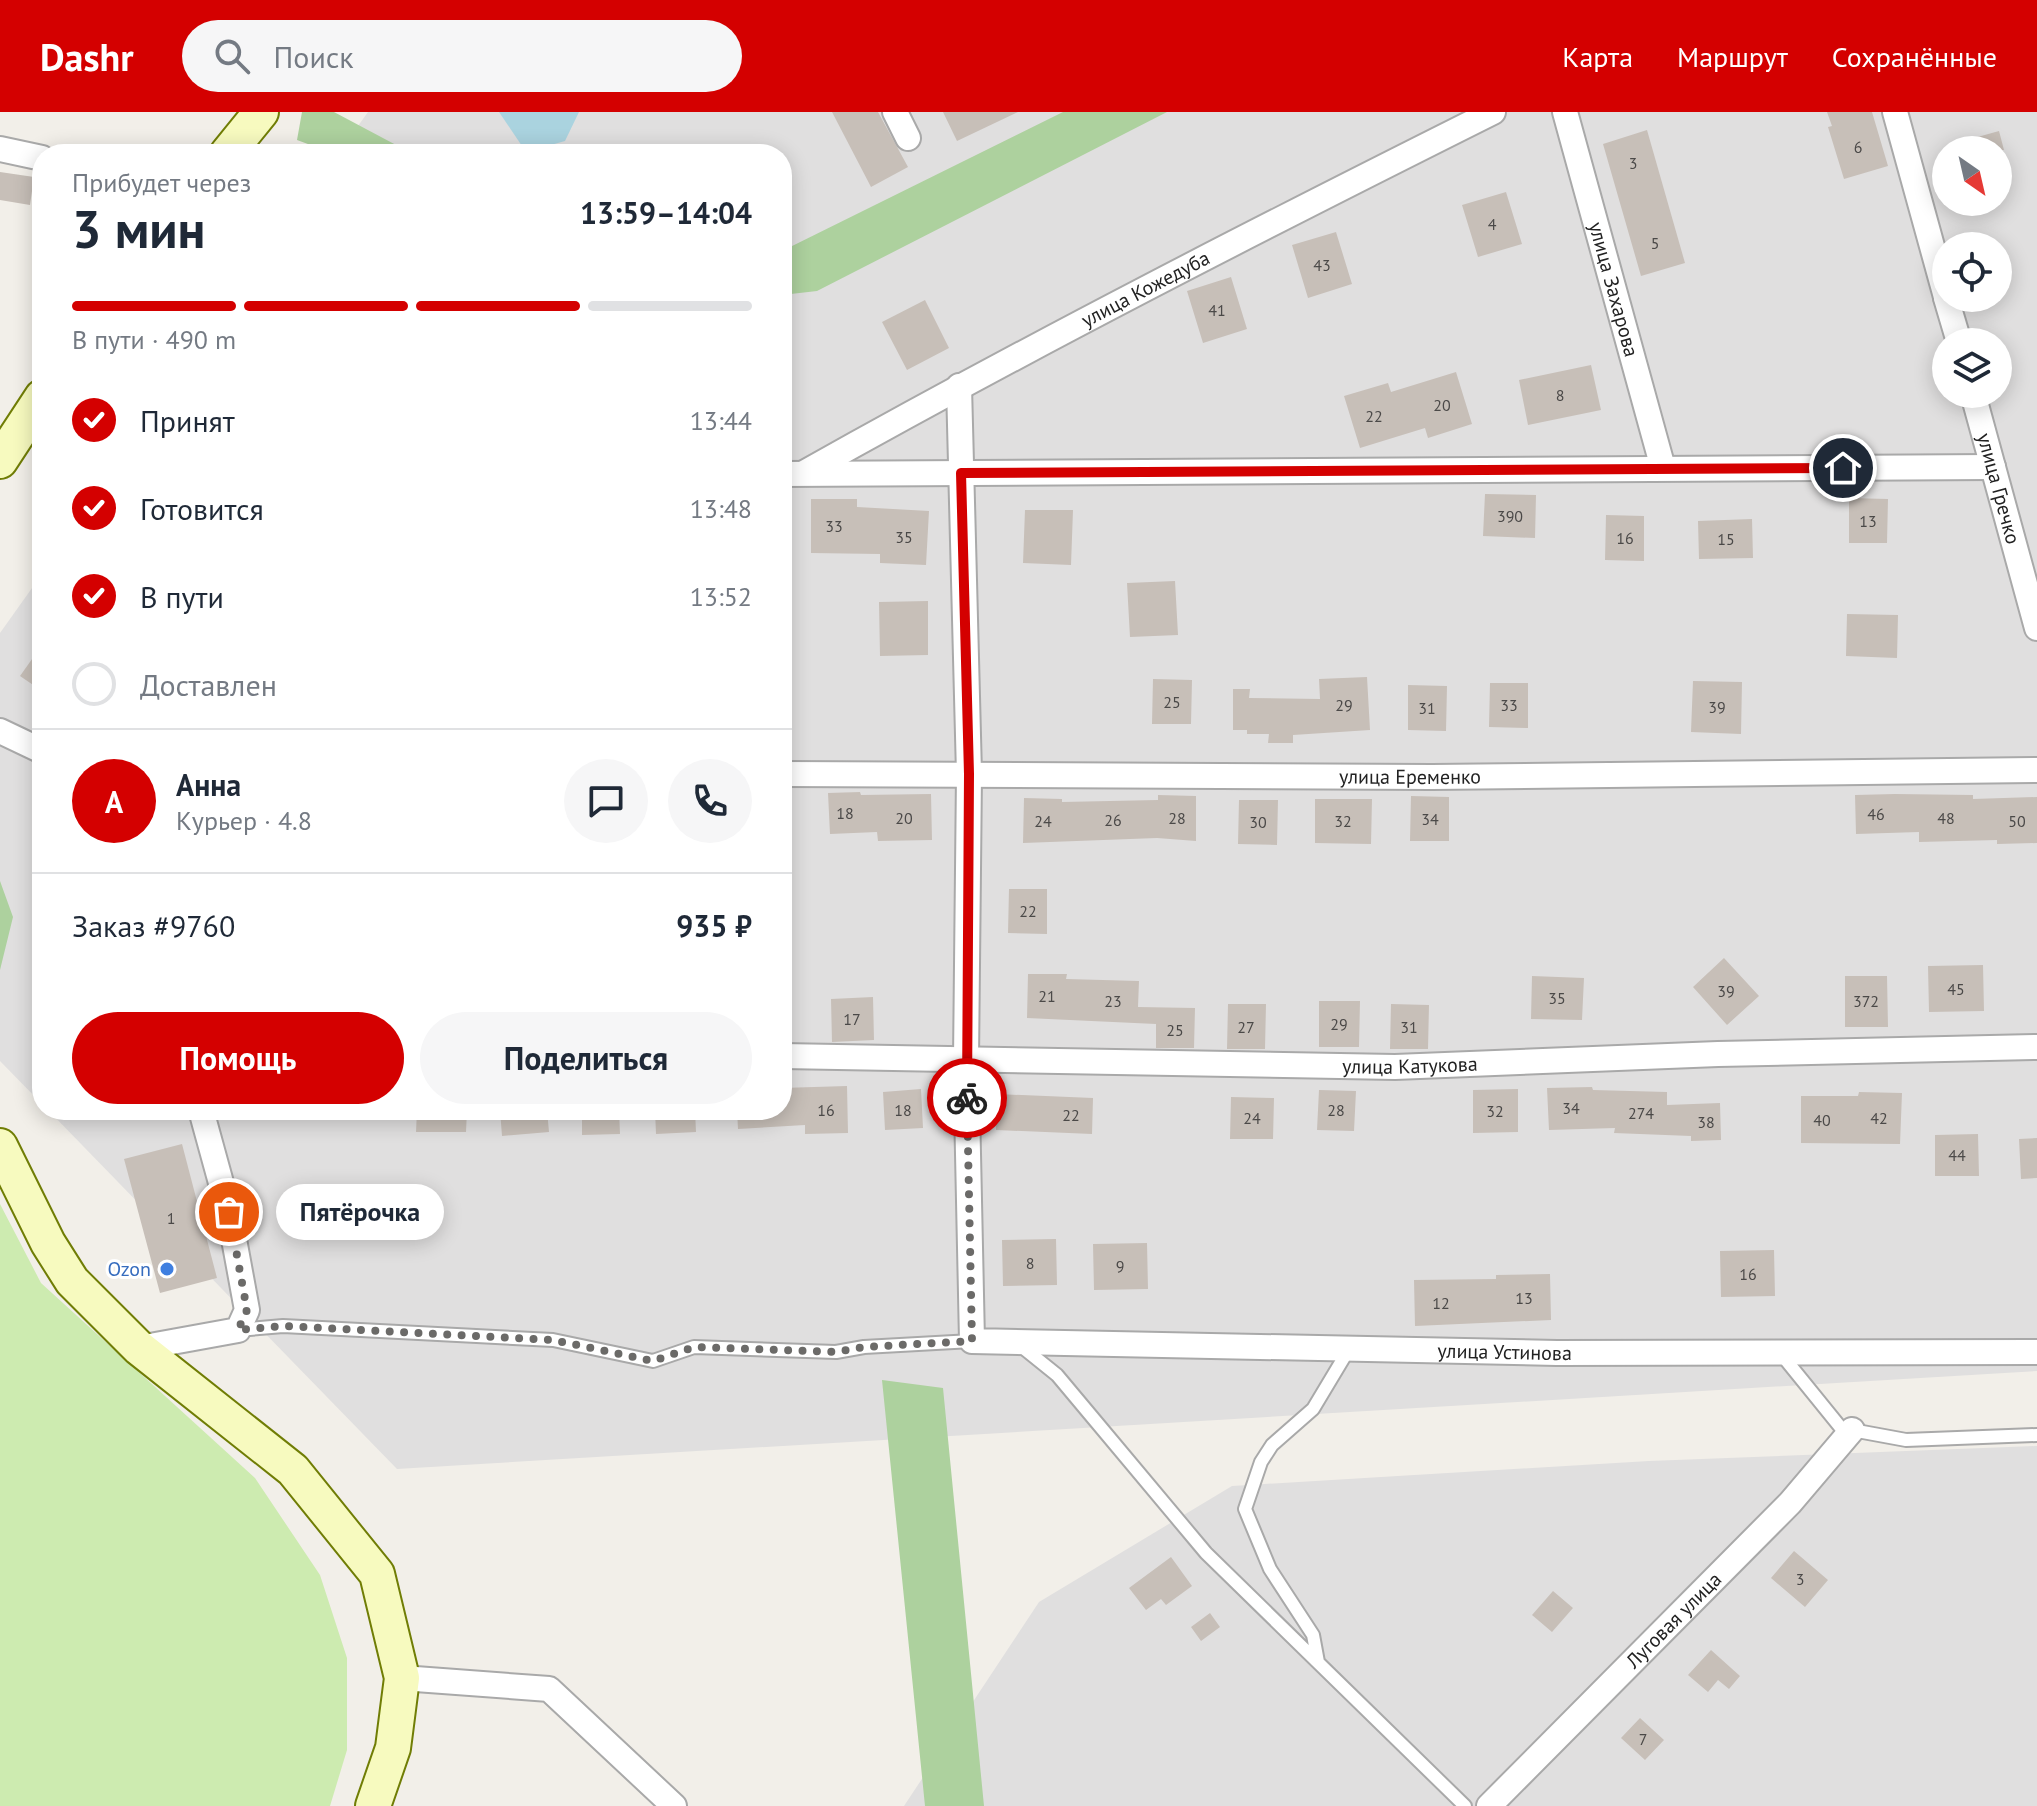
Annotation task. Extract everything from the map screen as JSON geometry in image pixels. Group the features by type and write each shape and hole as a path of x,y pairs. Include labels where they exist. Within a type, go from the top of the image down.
{"main road":[{"path":"235,144 261,112"},
{"path":"0,461 32,412"},
{"path":"0,1146 48,1243 72,1281 139,1348 293,1470 377,1574 402,1678 393,1748 373,1806"}],"street":[{"path":"895,112 908,138"},
{"name":"улица Кожедуба","path":"792,474 1200,259 1493,112"},
{"name":"улица Захарова","path":"1565,112 1663,468"},
{"path":"1895,112 1932,246"},
{"path":"0,149 32,156"},
{"path":"959,386 969,774 966,1060 972,1341"},
{"name":"улица Гречко","path":"1977,408 2037,628"},
{"path":"961,473 1993,467"},
{"name":"улица Кожедуба","path":"792,474 961,473"},
{"path":"0,731 32,746"},
{"name":"улица Еременко","path":"792,774 1432,777 2037,770"},
{"name":"улица Катукова","path":"792,1056 1395,1067 1718,1054 2037,1047"},
{"path":"139,1348 238,1330 247,1310 229,1212 204,1120"},
{"name":"улица Устинова","path":"972,1341 1557,1353 2037,1352"},
{"name":"Луговая улица","path":"1489,1806 1790,1503 1852,1430"},
{"path":"402,1678 549,1689 674,1806"}],"lane":[{"path":"238,1330 283,1326 553,1340 653,1361 694,1347 836,1352 864,1347 972,1341"},
{"path":"1015,1341 1057,1375 1206,1553 1465,1806"},
{"path":"1318,1662 1313,1635 1270,1569 1245,1509 1261,1462 1272,1445 1313,1409 1349,1349"},
{"path":"1780,1353 1841,1428 1906,1440 2037,1435"}],"shaded area":[{"path":"368,112 2037,112 2037,1371 397,1469 58,1120 792,1120 792,144 345,144"},
{"path":"32,588 32,1094 0,1061 0,633"},
{"path":"2037,1446 2037,1806 904,1806 1039,1602 1232,1486 1649,1461"}],"green space":[{"path":"302,112 334,112 394,144 308,144 297,140"},
{"path":"1063,112 1167,112 817,291 792,294 792,246"},
{"path":"0,881 13,917 0,970"},
{"path":"0,1204 41,1283 255,1478 320,1575 347,1658 347,1750 330,1806 0,1806"},
{"path":"882,1380 943,1388 984,1806 925,1806"}],"water":[{"path":"499,112 579,112 565,141 521,144"}],"building":[{"path":"832,112 878,112 908,167 871,187"},
{"path":"943,112 1018,112 957,141"},
{"path":"1827,112 1872,112 1888,166 1844,179 1828,127 1832,126"},
{"path":"1647,130 1685,263 1641,276 1603,144"},
{"path":"1999,131 2000,136 1981,136"},
{"path":"0,172 32,177 30,205 0,200"},
{"path":"1506,192 1522,244 1478,257 1462,205"},
{"path":"1336,232 1352,284 1308,298 1292,245"},
{"path":"1231,277 1247,329 1203,343 1187,291"},
{"path":"925,300 949,348 907,370 882,322"},
{"path":"1591,365 1601,410 1528,425 1519,380"},
{"path":"1456,372 1472,424 1428,438 1425,428 1360,448 1344,396 1388,383 1391,392"},
{"path":"1485,494 1536,495 1535,538 1483,536"},
{"path":"1849,498 1888,499 1887,543 1849,543"},
{"path":"811,499 857,499 857,507 929,511 926,565 880,563 880,554 811,553"},
{"path":"1025,510 1073,510 1071,565 1023,563"},
{"path":"1606,515 1644,516 1644,561 1605,560"},
{"path":"1752,519 1753,558 1699,559 1698,521"},
{"path":"1175,581 1178,635 1130,637 1127,583"},
{"path":"928,601 928,655 880,656 879,602"},
{"path":"1847,614 1898,615 1897,658 1846,656"},
{"path":"32,659 32,684 20,676"},
{"path":"1367,677 1370,730 1293,735 1293,743 1268,743 1269,734 1247,734 1247,730 1233,730 1233,689 1250,689 1249,698 1320,699 1319,679"},
{"path":"1153,679 1192,680 1191,724 1152,724"},
{"path":"1693,681 1742,682 1741,734 1691,732"},
{"path":"1490,683 1528,683 1528,728 1489,727"},
{"path":"1408,685 1447,686 1446,731 1408,730"},
{"path":"860,792 861,795 931,794 932,840 878,841 877,832 830,834 828,793"},
{"path":"1158,795 1196,796 1196,841 1157,838 1023,843 1024,798 1062,799 1062,802 1158,800"},
{"path":"1855,795 1973,795 1973,799 2037,797 2037,843 1997,844 1997,840 1919,842 1919,832 1856,834"},
{"path":"1411,796 1449,797 1449,841 1410,841"},
{"path":"1315,799 1372,799 1371,844 1315,843"},
{"path":"1239,800 1278,800 1277,845 1238,844"},
{"path":"1009,889 1047,889 1047,934 1008,933"},
{"path":"1724,958 1759,996 1727,1025 1693,987"},
{"path":"1983,965 1984,1011 1929,1012 1928,966"},
{"path":"1028,974 1067,974 1066,979 1139,981 1138,1007 1195,1008 1194,1048 1156,1048 1156,1024 1027,1018"},
{"path":"1532,976 1584,978 1582,1020 1531,1019"},
{"path":"1845,976 1887,976 1888,1027 1845,1027"},
{"path":"873,997 874,1040 832,1042 831,999"},
{"path":"1319,1001 1360,1001 1359,1047 1319,1047"},
{"path":"1228,1004 1266,1004 1265,1049 1227,1049"},
{"path":"1391,1004 1429,1005 1428,1049 1390,1049"},
{"path":"847,1086 848,1133 805,1134 805,1125 738,1129 738,1120 792,1120 792,1088"},
{"path":"1592,1087 1593,1090 1667,1092 1667,1105 1720,1103 1721,1140 1691,1141 1691,1136 1614,1133 1615,1128 1549,1130 1547,1088"},
{"path":"921,1089 923,1128 885,1130 883,1092"},
{"path":"1518,1089 1518,1132 1473,1133 1473,1090"},
{"path":"1319,1090 1356,1091 1354,1131 1317,1130"},
{"path":"1859,1092 1902,1093 1900,1144 1801,1143 1801,1096 1858,1096"},
{"path":"997,1094 1093,1098 1092,1134 996,1130"},
{"path":"1231,1097 1274,1098 1273,1139 1230,1139"},
{"path":"417,1120 467,1120 466,1132 416,1132"},
{"path":"501,1120 548,1120 549,1132 502,1136"},
{"path":"582,1120 619,1120 620,1134 582,1135"},
{"path":"655,1120 695,1120 696,1132 656,1134"},
{"path":"1978,1134 1979,1176 1935,1176 1935,1135"},
{"path":"2037,1138 2037,1178 2021,1179 2019,1139"},
{"path":"182,1144 217,1278 160,1293 124,1159"},
{"path":"1056,1239 1057,1285 1003,1286 1002,1240"},
{"path":"1147,1243 1148,1289 1094,1290 1093,1244"},
{"path":"1774,1250 1775,1296 1721,1297 1720,1251"},
{"path":"1550,1274 1551,1320 1415,1326 1414,1280 1496,1279 1496,1275"},
{"path":"1794,1551 1828,1580 1805,1607 1771,1578"},
{"path":"1171,1557 1192,1586 1166,1605 1161,1599 1146,1610 1129,1588"},
{"path":"1553,1591 1573,1608 1552,1632 1532,1615"},
{"path":"1210,1613 1220,1627 1201,1641 1191,1627"},
{"path":"1711,1650 1740,1676 1729,1689 1718,1680 1708,1692 1688,1675"},
{"path":"1640,1718 1664,1740 1645,1760 1621,1738"}],"way so far":[{"path":"229,1212 247,1310 238,1330 283,1326 553,1340 653,1361 694,1347 836,1352 864,1347 972,1341 967,1098"}],"place":[{"name":"Пятёрочка","path":"229,1212"},
{"name":"Ozon","path":"167,1269"}],"route":[{"path":"967,1098 969,774 961,473 1843,468"}]}
